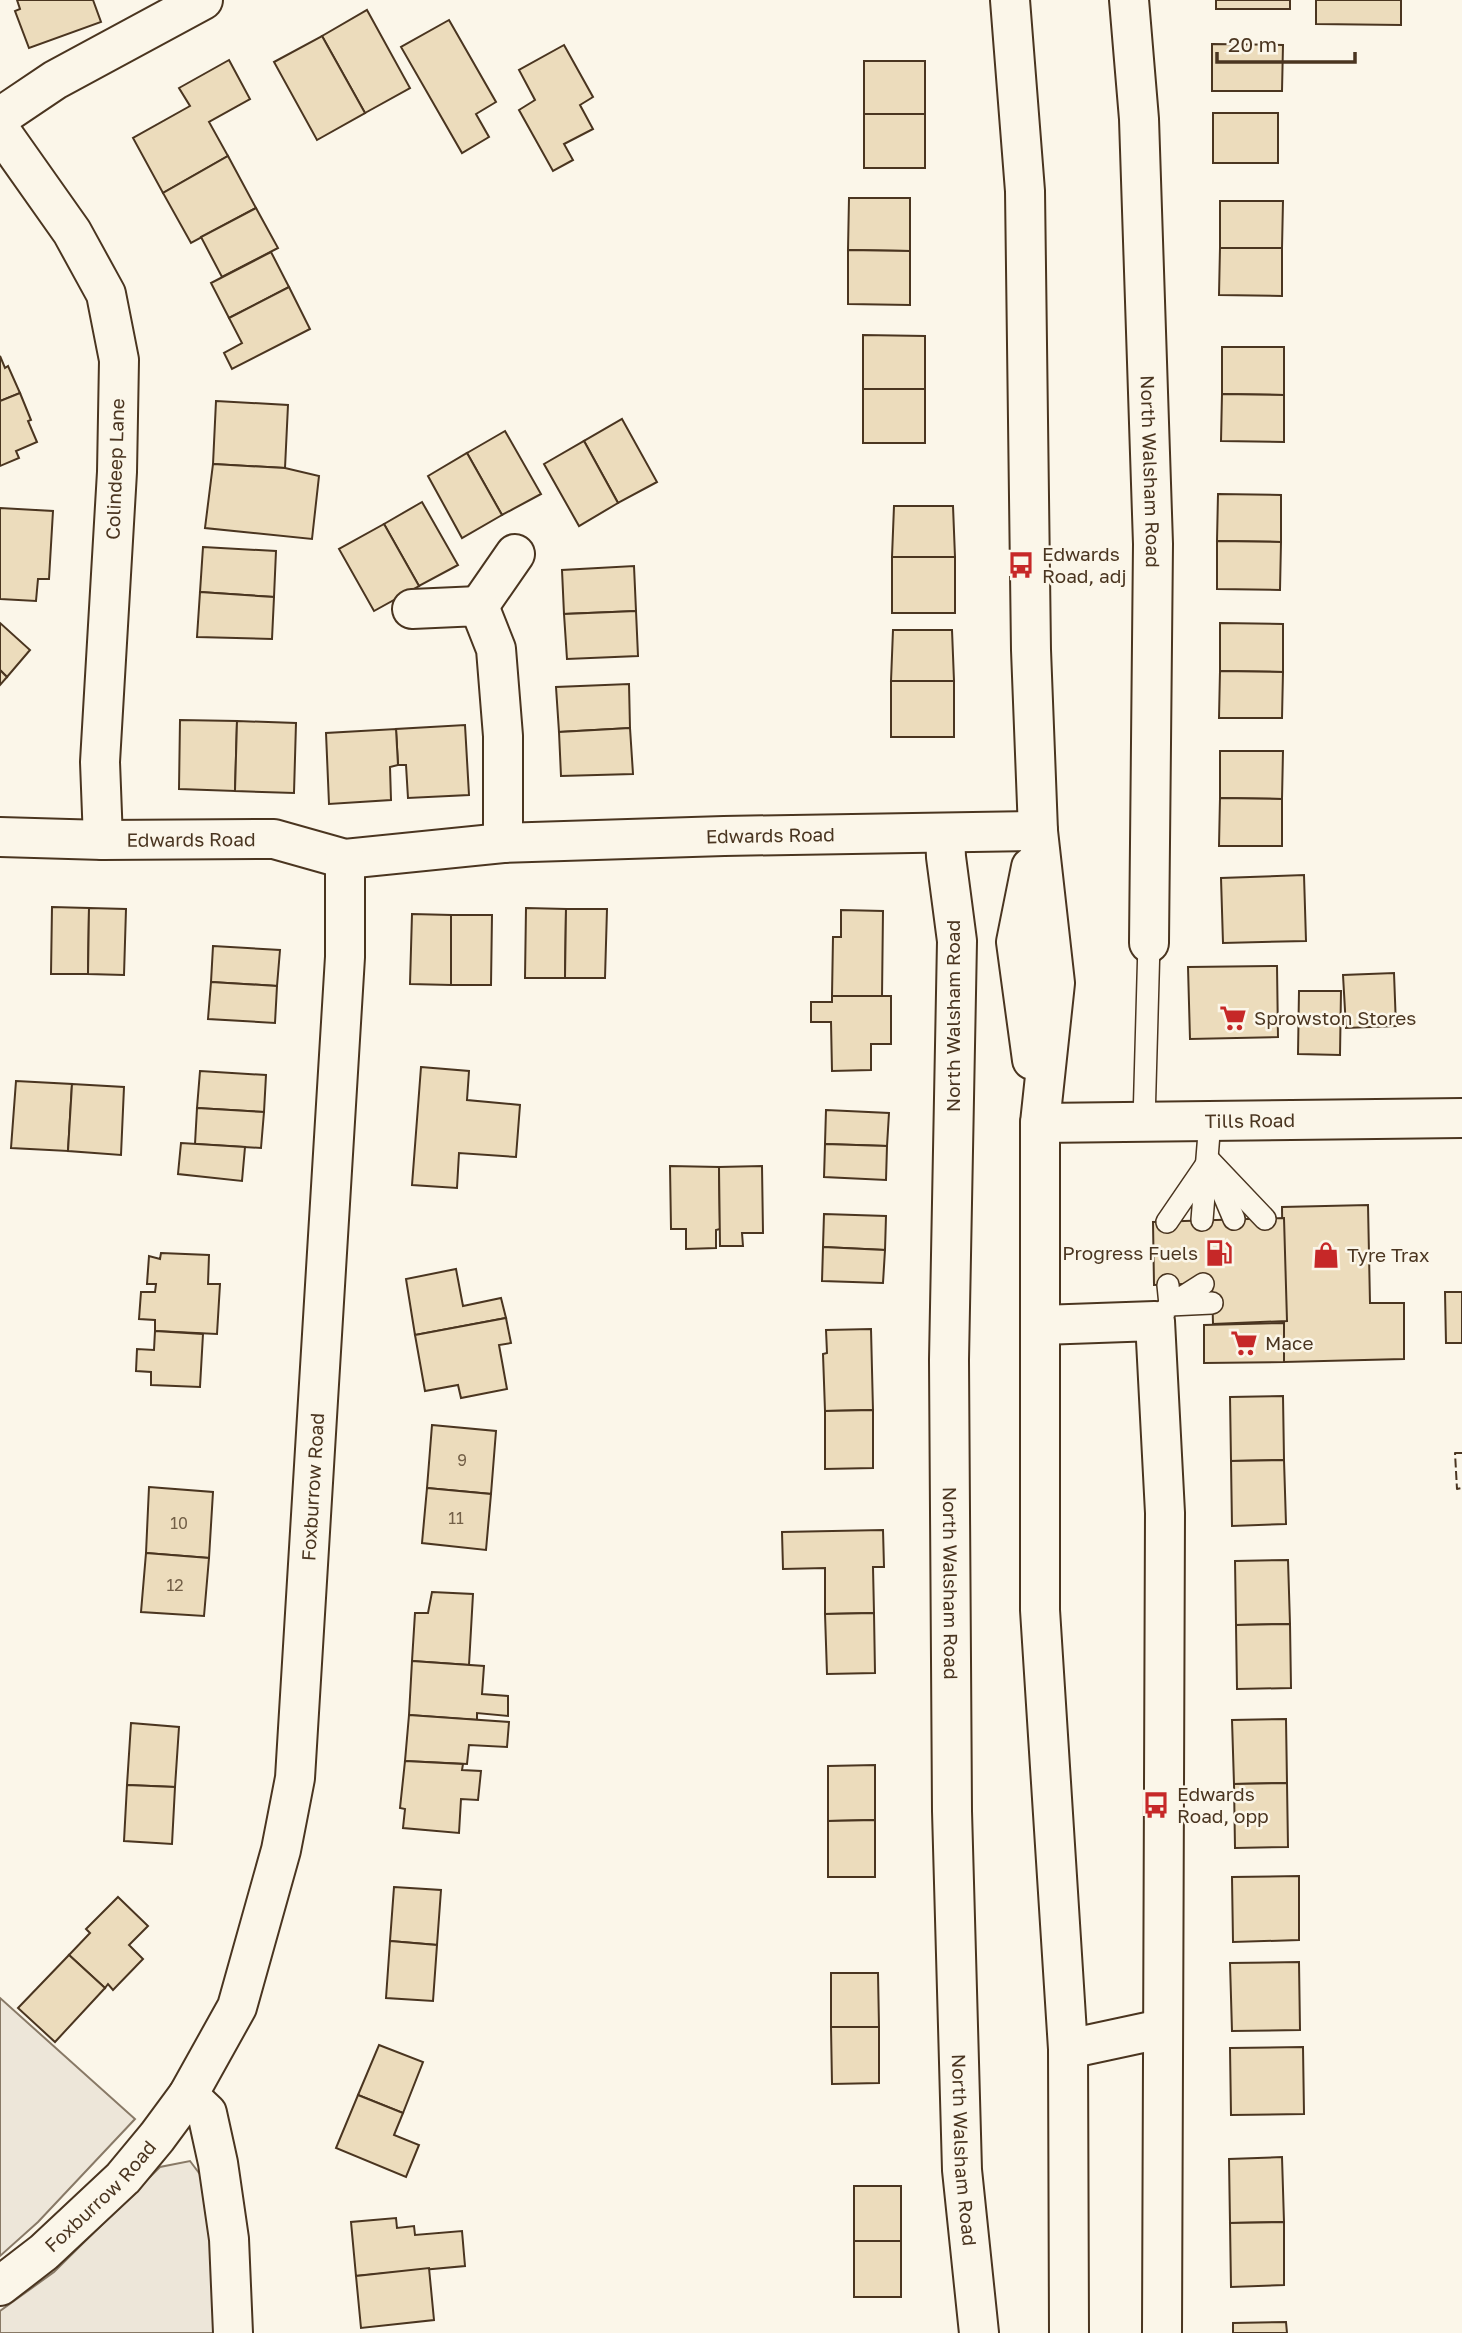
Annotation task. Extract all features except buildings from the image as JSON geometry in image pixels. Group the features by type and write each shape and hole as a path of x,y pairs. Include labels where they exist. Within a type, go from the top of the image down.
{"street":[{"path":"0,117 55,80 203,0"},
{"path":"1010,0 1025,191 1031,650 1038,831 1055,983 1040,1123 1040,1610 1068,2049 1067,2328"},
{"name":"North Walsham Road","path":"1129,0 1139,119 1153,544 1149,943"},
{"name":"Colindeep Lane","path":"0,130 72,232 106,294 118,360 117,472 100,762 103,840"},
{"path":"478,606 515,554"},
{"path":"412,609 478,606"},
{"path":"478,606 496,649 503,736 503,843"},
{"name":"Edwards Road","path":"0,837 103,840 274,839 345,859 503,843 1038,831"},
{"name":"North Walsham Road","path":"945,833 957,941 949,1360 952,1811 962,2170 979,2333"},
{"name":"Foxburrow Road","path":"0,2286 44,2252 122,2178 158,2137 188,2095 237,2007 281,1850 295,1778 345,957 345,859"},
{"name":"Tills Road","path":"1040,1123 1462,1118"},
{"path":"1041,1325 1165,1304 1162,2333"},
{"path":"1068,2049 1161,2029"},
{"path":"188,2095 207,2113 218,2163 229,2239 233,2333"}],"lane":[{"path":"1144,1122 1149,943"},
{"path":"1202,1220 1209,1160 1210,1121"},
{"path":"1209,1160 1265,1219"},
{"path":"1209,1160 1234,1219"},
{"path":"1167,1222 1209,1160"},
{"path":"1165,1304 1202,1284"},
{"path":"1165,1304 1212,1303"}],"shaded area":[{"path":"0,1998 135,2119 38,2222 0,2256"},
{"path":"190,2161 208,2185 221,2333 0,2333 0,2311 54,2272 160,2167"}],"fence":[{"path":"1462,1453 1455,1453 1457,1489 1462,1488"}],"place":[{"name":"Edwards Road, adj","path":"1021,565"},
{"name":"Sprowston Stores","path":"1233,1018"},
{"name":"Progress Fuels","path":"1219,1253"},
{"name":"Tyre Trax","path":"1326,1255"},
{"name":"Mace","path":"1244,1343"},
{"name":"Edwards Road, opp","path":"1156,1805"}]}
